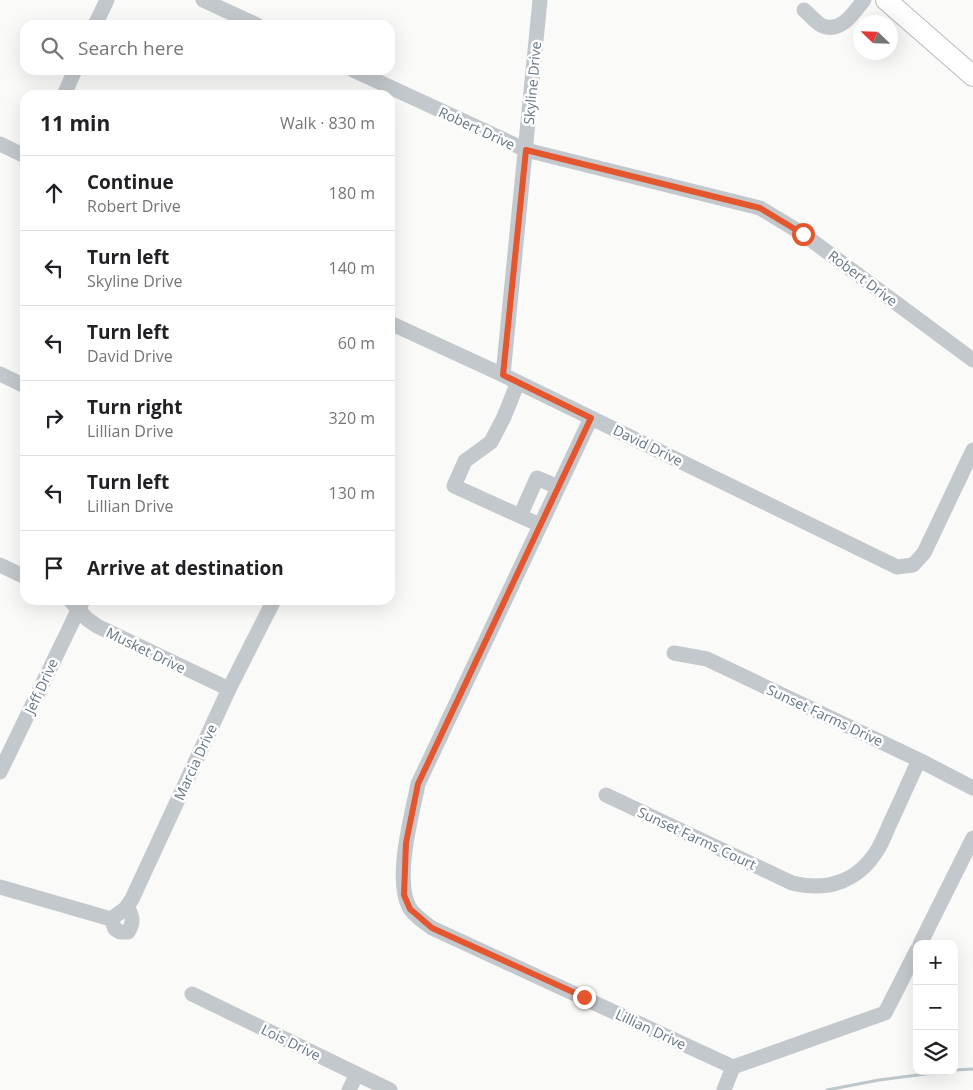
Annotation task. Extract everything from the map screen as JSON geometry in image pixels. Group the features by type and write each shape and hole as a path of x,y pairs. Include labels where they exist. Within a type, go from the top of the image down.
{"main road":[{"path":"886,0 973,76"}],"street":[{"path":"97,20 107,0"},
{"path":"204,0 246,20"},
{"name":"Skyline Drive","path":"503,375 540,0"},
{"path":"804,10 822,26 834,28 846,22 864,0"},
{"path":"66,90 73,75"},
{"name":"Robert Drive","path":"365,75 526,150 760,208 803,234 973,360"},
{"path":"0,144 20,154"},
{"name":"David Drive","path":"395,325 518,382 897,567 914,565 924,552 973,450"},
{"path":"0,374 20,384"},
{"path":"518,382 504,417 491,442 465,460 454,486 540,525"},
{"name":"Lillian Drive","path":"591,418 418,784 406,843 404,895 410,909 432,928 733,1067"},
{"path":"520,516 538,478 558,487"},
{"path":"0,565 20,575"},
{"name":"Jeff Drive","path":"0,772 70,624 76,605"},
{"name":"Musket Drive","path":"78,605 87,619 97,626 228,689"},
{"name":"Marcia Drive","path":"0,887 112,919 127,906 228,689 271,605"},
{"name":"Sunset Farms Drive","path":"674,653 707,659 919,760 973,788"},
{"name":"Sunset Farms Court","path":"606,795 789,882 806,887 835,884 849,879 859,872 878,849 919,760"},
{"path":"922,940 973,838"},
{"path":"724,1090 733,1067 885,1013 913,958"},
{"name":"Lois Drive","path":"192,994 390,1090"},
{"path":"349,1090 357,1074"}],"waterway":[{"path":"958,1070 973,1069"},
{"path":"827,1090 918,1075"}],"route":[{"path":"584,997 432,928 410,909 404,895 406,843 418,784 591,418 503,375 526,150 760,208 803,234"}]}
